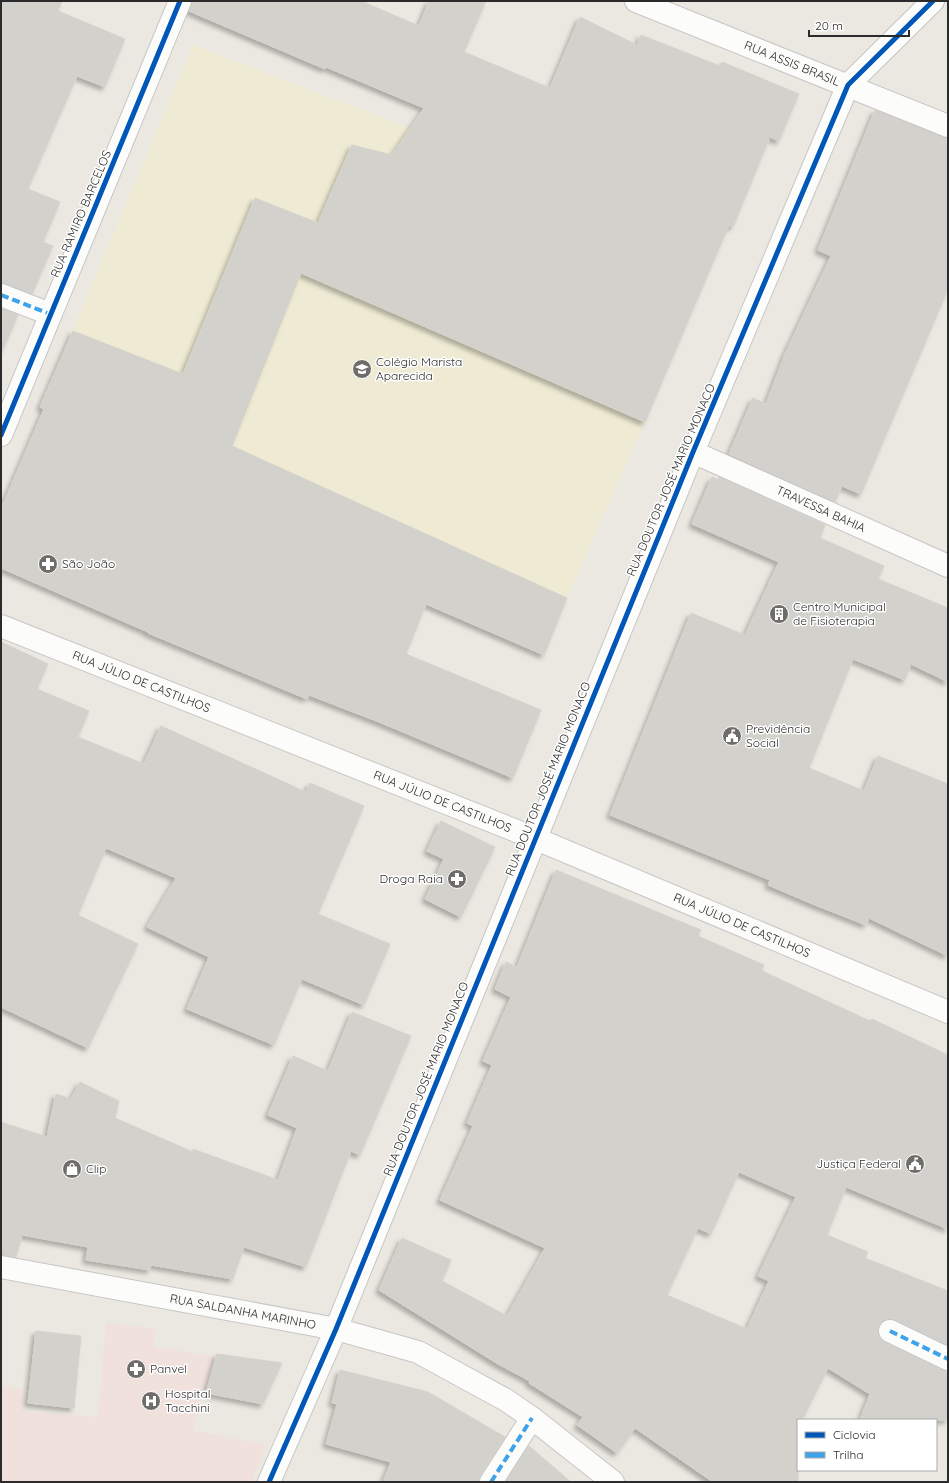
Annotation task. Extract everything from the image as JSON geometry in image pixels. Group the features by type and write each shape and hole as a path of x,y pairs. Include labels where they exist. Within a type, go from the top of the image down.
{"street":[{"name":"RUA RAMIRO BARCELOS","path":"1,435 180,1"},
{"name":"RUA ASSIS BRASIL","path":"636,1 948,126"},
{"path":"848,85 933,1"},
{"name":"RUA DOUTOR JOSÉ MARIO MONACO","path":"269,1482 336,1329 534,838 693,452 848,85"},
{"path":"1,295 50,314"},
{"name":"TRAVESSA BAHIA","path":"693,452 948,566"},
{"name":"RUA JÚLIO DE CASTILHOS","path":"1,626 534,838 948,1012"},
{"name":"RUA SALDANHA MARINHO","path":"1,1267 336,1329 418,1352 481,1386 532,1418 613,1482"},
{"path":"890,1332 948,1359"},
{"path":"491,1482 532,1418"}],"shaded area":[{"name":"Colégio Marista Aparecida","path":"193,45 720,246 645,422 567,598 544,655 205,509 214,481 40,407"},
{"name":"Hospital Tacchini","path":"106,1322 156,1329 154,1347 214,1356 193,1430 266,1445 251,1482 1,1482 1,1386 23,1389 24,1412 98,1417"}],"building":[{"path":"1,1 62,1 58,11 125,39 105,87 77,76 28,189 60,202 43,242 53,246 32,294 1,283"},
{"path":"192,1 361,1 419,26 429,1 486,1 464,52 550,88 580,17 637,45 641,35 720,66 722,62 799,94 779,141 770,137 733,227 729,225 645,422 301,273 232,446 567,598 544,655 426,604 406,654 541,710 513,778 379,722 309,695 307,699 148,633 1,568 1,509 44,409 40,407 73,331 183,374 255,198 318,223 352,145 392,155 424,108 326,67 325,69 189,11"},
{"path":"875,110 948,138 948,289 861,494 842,486 835,502 729,454 753,398 766,404 785,354 831,256 818,250"},
{"path":"1,308 18,315 1,354"},
{"path":"712,477 718,480 719,477 825,525 820,538 884,566 878,579 948,608 948,682 911,664 905,680 853,659 809,768 864,791 878,756 948,784 948,956 869,918 866,925 815,905 768,885 770,880 610,815 691,613 745,635 779,562 692,524"},
{"path":"1,642 48,664 37,689 89,711 78,737 144,764 161,726 306,792 310,783 364,806 318,914 390,944 364,1005 302,979 274,1045 187,1009 209,957 147,927 176,878 106,848 78,915 138,944 88,1048 1,1007"},
{"name":"Droga Raia","path":"441,821 495,847 461,917 425,899 444,859 427,851"},
{"path":"556,870 701,930 698,936 764,965 762,971 870,1021 872,1019 948,1055 948,1229 846,1187 827,1235 868,1252 865,1258 948,1291 948,1345 895,1320 883,1320 879,1325 878,1332 879,1338 885,1342 948,1371 948,1420 860,1419 870,1394 828,1368 802,1419 797,1419 798,1482 713,1482 635,1428 617,1453 577,1425 583,1417 529,1383 530,1381 498,1364 379,1290 402,1238 451,1260 442,1281 507,1316 545,1248 440,1200 473,1126 467,1123 492,1065 483,1061 511,997 495,989 506,962 517,967","holes":["739,1172 796,1197 758,1276 769,1281 747,1329 667,1295 698,1228 711,1234"]},
{"path":"352,1012 411,1036 360,1155 351,1151 306,1267 244,1247 233,1279 151,1265 150,1270 86,1260 88,1247 22,1235 16,1257 1,1255 1,1122 47,1137 56,1094 71,1099 80,1082 119,1101 115,1118 193,1152 193,1149 278,1180 297,1128 268,1115 293,1056 328,1071"},
{"path":"36,1331 81,1336 74,1408 28,1403"},
{"path":"217,1354 282,1363 263,1404 206,1393"},
{"path":"340,1370 428,1392 505,1437 480,1475 479,1482 383,1482 391,1462 326,1444 337,1404 332,1403"},
{"path":"529,1446 571,1482 506,1482"}],"marked path":[{"path":"1,295 50,314"},
{"path":"890,1331 948,1359"},
{"path":"491,1482 532,1418"}],"cycle path":[{"path":"1,435 180,1"},
{"path":"269,1482 336,1329 693,452 848,85 933,1"}],"place":[{"name":"Colégio Marista Aparecida","path":"362,369"},
{"name":"São João","path":"48,564"},
{"name":"Centro Municipal de Fisioterapia","path":"779,614"},
{"name":"Previdência Social","path":"732,736"},
{"name":"Droga Raia","path":"457,879"},
{"name":"Justiça Federal","path":"915,1164"},
{"name":"Clip","path":"72,1169"},
{"name":"Panvel","path":"136,1369"},
{"name":"Hospital Tacchini","path":"151,1401"}]}
